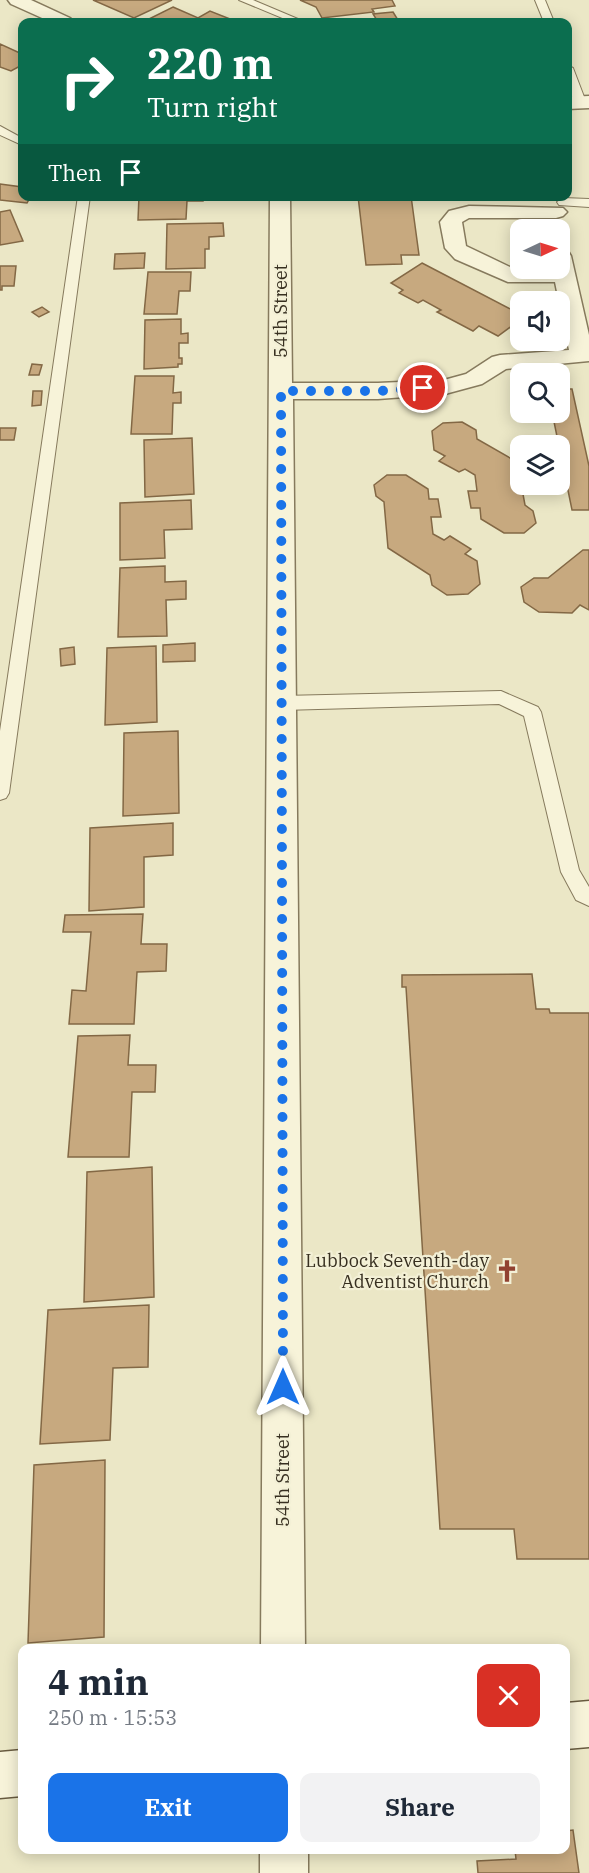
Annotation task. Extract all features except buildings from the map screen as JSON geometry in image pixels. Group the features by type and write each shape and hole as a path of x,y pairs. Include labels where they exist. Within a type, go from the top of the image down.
{"street":[{"path":"17,0 55,18"},
{"name":"54th Street","path":"280,201 283,1644"},
{"path":"510,275 463,254 456,248 451,222 456,215 469,212 559,210"},
{"path":"281,391 378,391 445,387 474,379 500,362 586,356 566,279"},
{"path":"570,1726 589,1724"},
{"path":"0,1775 18,1773"},
{"path":"284,1854 284,1873"}],"lane":[{"path":"244,0 290,18"},
{"path":"540,0 547,18"},
{"path":"572,82 579,102"},
{"path":"0,130 18,140"},
{"path":"0,793 83,201"},
{"path":"559,210 589,203"},
{"path":"282,703 501,697 532,712 570,872 583,894 589,898"}],"place":[{"name":"Lubbock Seventh-day Adventist Church","path":"507,1271"}],"route":[{"path":"283,1387 281,391 378,391 423,388"}]}
